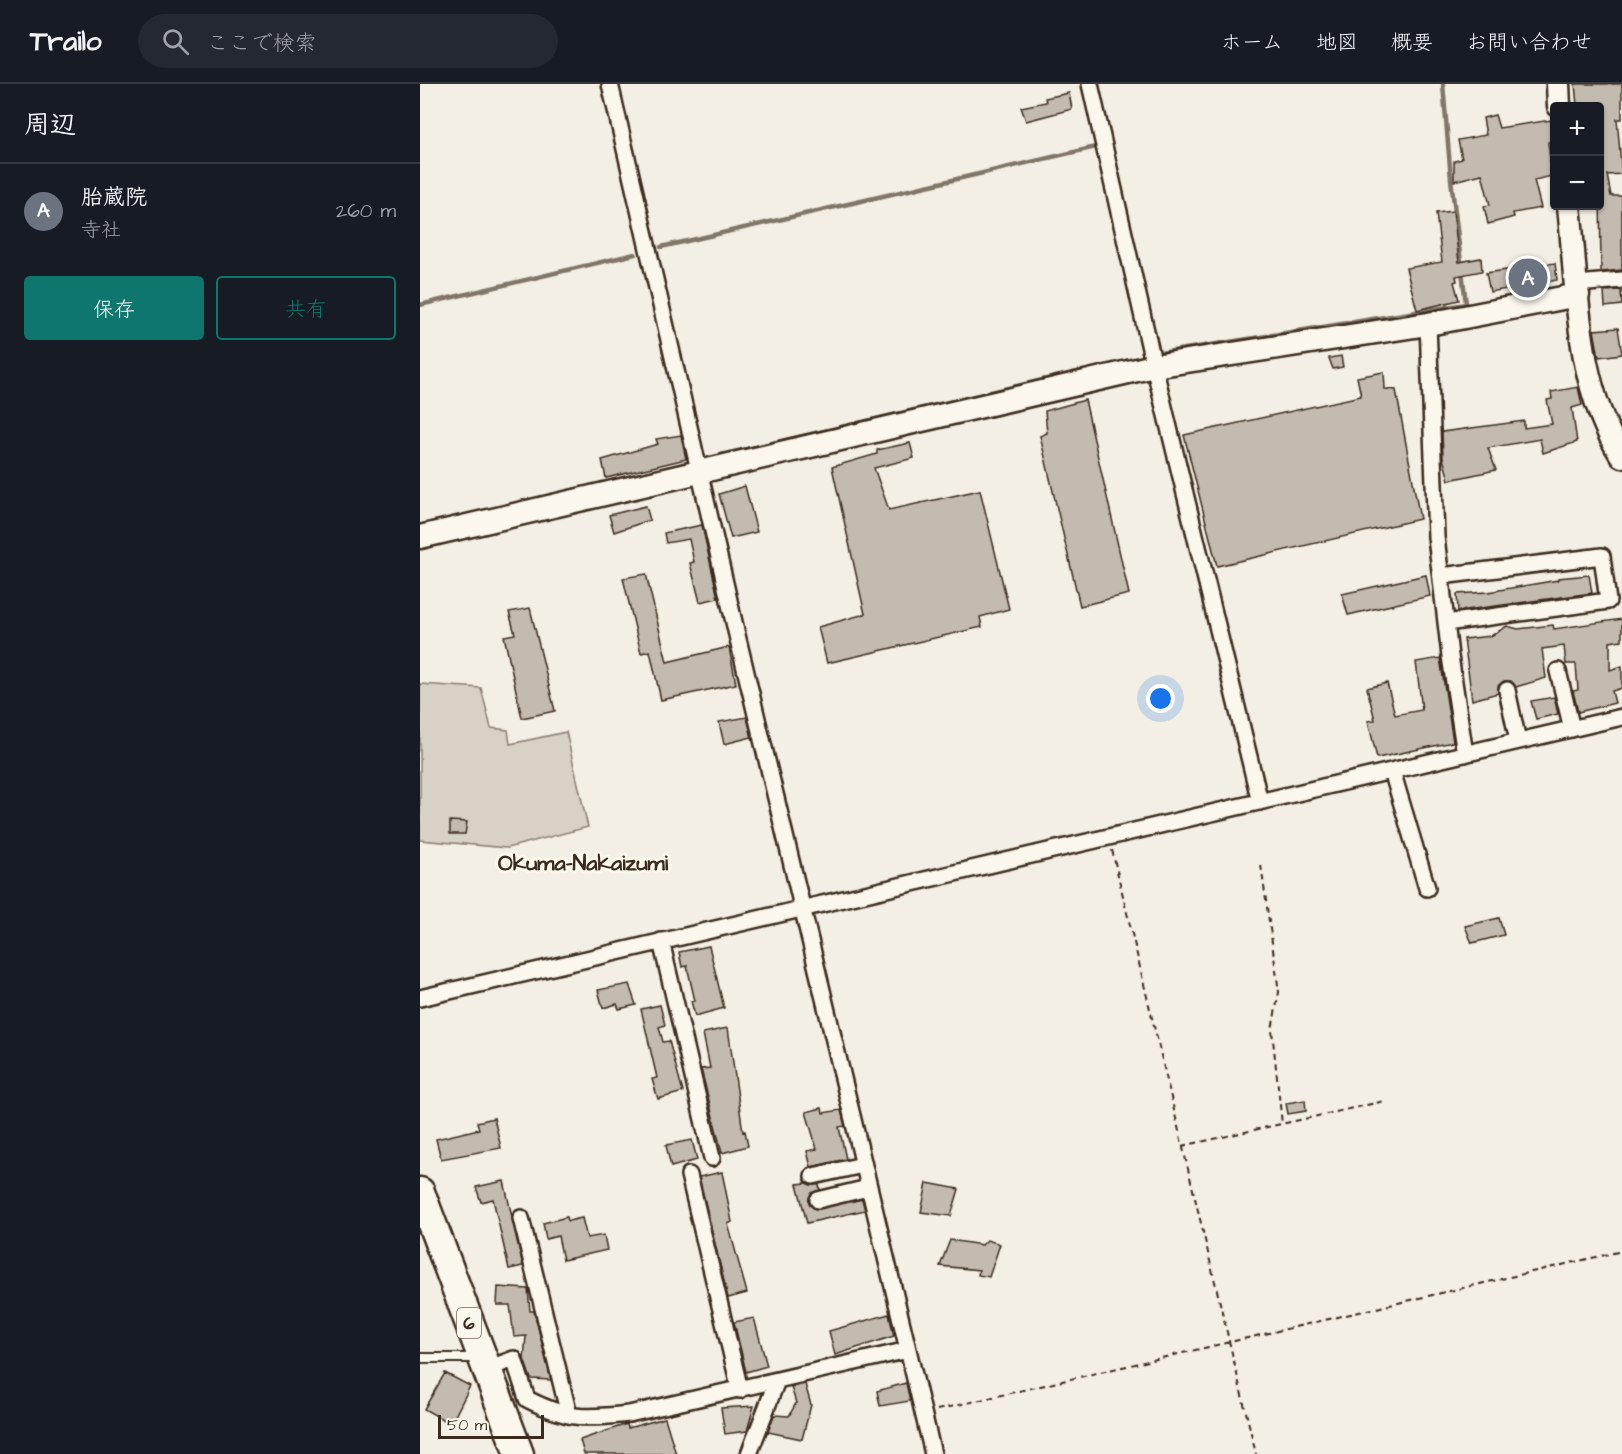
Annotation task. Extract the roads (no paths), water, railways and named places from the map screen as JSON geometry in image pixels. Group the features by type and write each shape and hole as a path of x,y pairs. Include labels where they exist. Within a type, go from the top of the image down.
{"highway":[{"name":"6","path":"420,1192 519,1454"}],"street":[{"path":"610,84 802,910 933,1454"},
{"path":"1090,84 1154,366 1260,802"},
{"path":"1558,84 1560,102"},
{"path":"1569,210 1590,386 1610,437 1622,456"},
{"path":"420,537 1154,366 1428,324 1622,280"},
{"path":"1428,324 1430,417 1441,576 1465,754"},
{"path":"1441,576 1602,556 1608,601 1446,623"},
{"path":"1558,671 1572,729"},
{"path":"1507,690 1518,741"},
{"path":"420,998 1622,717"},
{"path":"1392,771 1427,888"},
{"path":"661,941 712,1158"},
{"path":"813,1176 863,1165"},
{"path":"689,1175 740,1390"},
{"path":"818,1200 868,1188"},
{"path":"521,1218 569,1415"},
{"path":"485,1363 514,1359 527,1399 546,1409 583,1419 628,1414 776,1383 908,1350"},
{"path":"749,1454 776,1383"}],"lane":[{"path":"420,1358 485,1363"}],"waterway":[{"path":"1160,353 1466,304 1451,179 1443,84"},
{"path":"661,247 1096,147"},
{"path":"420,305 635,254"},
{"path":"721,455 1081,371"}],"place":[{"name":"胎蔵院","path":"1528,278"}],"district":[{"name":"Okuma-Nakaizumi","path":"583,863"}]}
